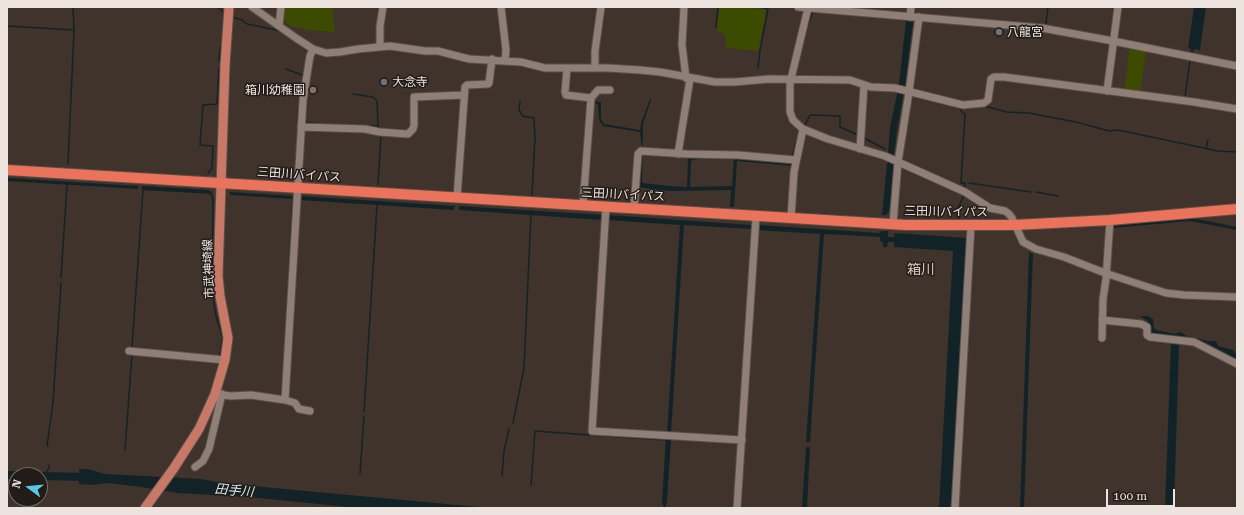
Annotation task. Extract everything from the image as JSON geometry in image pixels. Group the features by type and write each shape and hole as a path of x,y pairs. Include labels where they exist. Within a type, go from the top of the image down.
{"highway":[{"name":"三田川バイパス","path":"7,170 893,224 971,226 1014,225 1110,220 1237,209"}],"main road":[{"name":"市武神埼線","path":"147,507 199,429 218,394 225,360 228,338 220,296 218,276 220,183 229,7"}],"street":[{"path":"252,7 312,51 326,53 390,46 425,51 438,51 469,59 522,62 545,68 567,70 595,68 660,72 689,79 715,82 769,79 850,80 871,87 897,89 963,105 980,104 988,100 991,79 994,77 1194,102 1237,109"},
{"path":"279,26 281,7"},
{"path":"380,46 380,26 383,7"},
{"path":"501,7 506,50 505,60"},
{"path":"595,68 595,51 601,7"},
{"path":"678,154 689,79 682,45 684,7"},
{"path":"798,7 1042,28 1237,66"},
{"path":"910,17 911,7"},
{"path":"1106,91 1118,7"},
{"path":"808,8 790,79 790,112 793,120 803,129 828,139 874,152 965,192 990,208 1005,211 1009,214 1023,242 1036,249 1064,257 1105,273 1166,293 1237,297"},
{"path":"893,224 898,162 919,17"},
{"path":"285,400 303,100 312,51"},
{"path":"457,198 464,95 467,85 490,83 492,61"},
{"path":"567,70 566,95 591,98"},
{"path":"860,149 864,85"},
{"path":"583,205 591,98 598,90 610,90"},
{"path":"301,127 365,128 380,132 408,134 414,126 414,97 464,95"},
{"path":"791,218 794,172 803,129"},
{"path":"634,208 638,154 642,151 678,154 738,155 796,160"},
{"path":"606,207 592,431 742,440"},
{"path":"737,508 756,216"},
{"path":"1102,338 1103,299 1106,279 1105,273 1110,220"},
{"path":"955,508 971,226"},
{"path":"1102,320 1141,324 1147,327 1147,334 1150,337 1194,342 1237,364"},
{"path":"129,351 225,360"},
{"path":"195,467 203,461 209,449 218,394 231,396 251,395 285,400 295,403 299,409 310,411"}],"green space":[{"path":"283,7 332,7 335,32 306,30 291,26 282,20"},
{"path":"719,7 745,7 766,10 759,51 726,48 726,37 723,33 717,31"},
{"path":"1130,47 1146,51 1140,93 1124,92"}],"water":[{"path":"1194,7 1206,7 1200,50 1194,49 1193,53 1191,53 1191,49 1188,48"},
{"path":"906,20 913,20 913,23 905,86 893,157 889,156 888,153 890,128 899,84"},
{"path":"650,99 651,100 643,124 642,183 687,187 688,158 704,157 704,159 696,159 691,161 690,187 732,186 734,158 793,163 792,166 737,161 734,207 730,207 731,190 670,191 637,187 642,148 640,132 603,126 599,120 598,104 593,103 593,101 601,102 601,119 604,124 640,130"},
{"path":"888,162 894,165 889,211 886,215 882,215 887,164"},
{"path":"7,178 138,186 138,189 7,181"},
{"path":"142,186 209,190 213,194 142,190"},
{"path":"230,192 294,196 294,199 230,195"},
{"path":"300,196 455,206 454,210 299,200"},
{"path":"459,206 603,215 602,220 459,210"},
{"path":"608,215 752,225 752,229 684,225 671,434 667,434 680,225 608,220"},
{"path":"1192,218 1237,227 1237,230 1190,221 1112,228 1112,226"},
{"path":"758,225 880,233 881,231 888,231 888,237 894,237 895,233 967,238 953,508 939,508 953,251 894,247 894,242 888,242 887,247 883,247 883,242 880,241 880,237 824,234 810,442 806,442 820,234 758,230"},
{"path":"1029,252 1033,254 1024,508 1020,508"},
{"path":"1140,316 1148,316 1153,319 1154,328 1156,330 1175,334 1180,332 1187,336 1208,341 1216,341 1218,346 1233,350 1237,355 1237,361 1196,340 1152,334 1150,332 1149,322"},
{"path":"1171,343 1179,343 1174,508 1165,508"},
{"path":"666,438 671,438 667,501 664,508 662,501"},
{"path":"806,447 810,447 807,508 802,508"},
{"path":"79,469 87,469 106,474 201,479 220,483 489,508 358,508 249,497 177,493 107,483 92,485 79,484"}],"waterway":[{"path":"68,164 74,30 73,7"},
{"path":"217,7 224,12"},
{"path":"716,27 718,7"},
{"path":"1046,23 1048,7"},
{"path":"758,68 768,9 764,8"},
{"path":"805,34 813,11"},
{"path":"853,15 906,20"},
{"path":"232,17 242,20 247,24 281,31"},
{"path":"7,26 74,30"},
{"path":"219,62 220,47"},
{"path":"1185,97 1190,60"},
{"path":"208,173 212,168 213,146 200,145 203,105 217,104 219,67"},
{"path":"286,69 305,76"},
{"path":"1070,89 1078,90"},
{"path":"1083,91 1100,93"},
{"path":"353,94 373,97 377,101 378,125"},
{"path":"1105,94 1114,95"},
{"path":"410,95 411,116"},
{"path":"1118,96 1132,97"},
{"path":"298,119 300,97"},
{"path":"520,101 519,110 523,116 534,118 535,138 532,195"},
{"path":"984,106 1007,112 1029,113 1076,122 1109,131 1118,130 1218,151 1237,152"},
{"path":"961,107 961,111 965,114 961,183 965,183 964,188"},
{"path":"805,125 810,115 840,116 840,127 858,135"},
{"path":"305,122 319,124"},
{"path":"358,125 378,126 381,129"},
{"path":"389,129 407,130"},
{"path":"792,157 799,132"},
{"path":"378,185 381,135"},
{"path":"864,138 885,149"},
{"path":"1206,149 1208,140"},
{"path":"295,178 297,150"},
{"path":"969,183 1031,192"},
{"path":"61,277 67,185"},
{"path":"132,347 143,190"},
{"path":"1036,192 1058,196"},
{"path":"211,194 213,199 213,297 216,316 222,335"},
{"path":"959,218 958,208 964,195"},
{"path":"284,365 293,199"},
{"path":"364,412 377,205"},
{"path":"513,423 524,368 531,214"},
{"path":"47,446 53,402 61,283"},
{"path":"221,349 222,340"},
{"path":"219,357 220,352"},
{"path":"125,450 132,354"},
{"path":"360,474 364,416"},
{"path":"502,476 504,451 509,429"},
{"path":"531,485 535,431 589,435"},
{"path":"594,435 666,440"},
{"name":"田手川","path":"48,469 49,465"},
{"name":"田手川","path":"48,476 89,477"}],"place":[{"name":"八龍宮","path":"999,32"},
{"name":"大念寺","path":"384,82"},
{"name":"箱川幼稚園","path":"313,90"}],"district":[{"name":"箱川","path":"921,270"}]}
